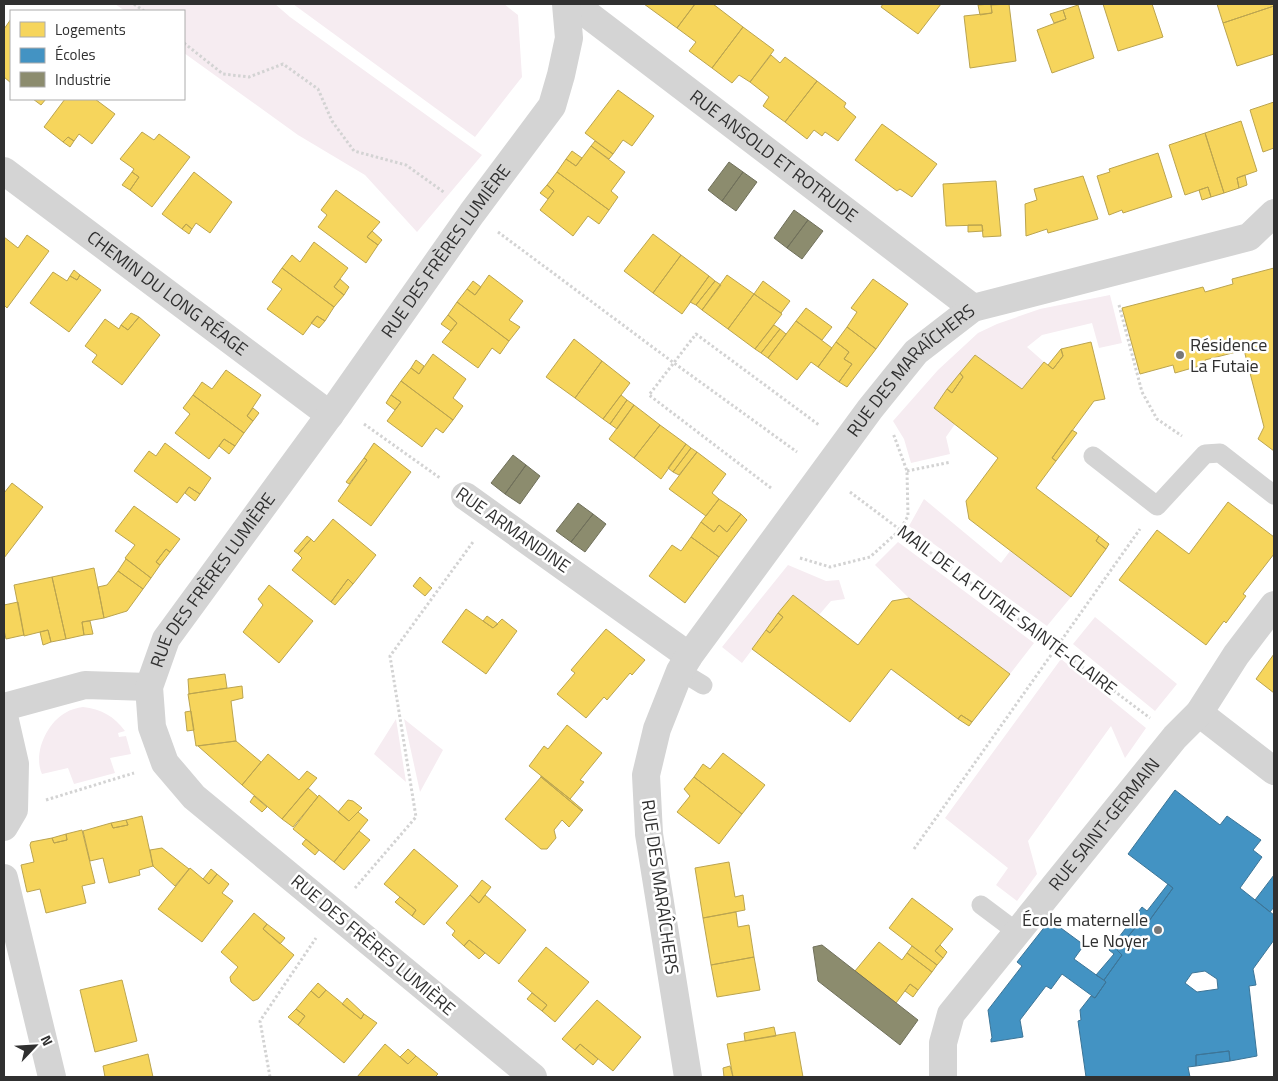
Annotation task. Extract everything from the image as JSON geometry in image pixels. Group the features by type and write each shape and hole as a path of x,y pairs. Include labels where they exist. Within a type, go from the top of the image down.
{"street":[{"name":"RUE DES FRÈRES LUMIÈRE","path":"533,1077 194,797 165,763 152,727 149,687 166,639 333,410 472,213 552,106 561,75 568,38 566,4"},
{"name":"RUE ANSOLD ET ROTRUDE","path":"574,4 973,308"},
{"name":"CHEMIN DU LONG RÉAGE","path":"4,171 333,410"},
{"name":"RUE DES MARAÎCHERS","path":"688,1077 649,834 646,774 657,729 691,670 769,547 870,409 916,352 973,308 1249,237 1274,213"},
{"name":"RUE ARMANDINE","path":"465,496 493,515 691,670"},
{"name":"RUE SAINT-GERMAIN","path":"943,1077 943,1043 951,1014 1188,724 1274,604"},
{"path":"4,707 84,685 149,687"},
{"path":"4,716 15,764 9,818"},
{"path":"1188,724 1274,771"},
{"path":"4,878 52,1077"}],"lane":[{"path":"1093,456 1157,506 1205,454 1220,453 1274,495"},
{"path":"982,905 1017,932"}],"path":[{"path":"185,44 223,74 249,77 283,64 318,90 332,120 354,151 406,166 451,197"},
{"path":"493,229 804,457"},
{"path":"1111,272 1142,392 1157,419 1205,454"},
{"path":"777,493 649,395 696,334 823,429"},
{"path":"769,547 830,567 870,556 900,530 908,516 907,471 893,433 870,409"},
{"name":"RUE ARMANDINE","path":"333,410 465,496"},
{"path":"907,471 951,462"},
{"name":"MAIL DE LA FUTAIE SAINTE-CLAIRE","path":"847,490 1056,648 1188,724"},
{"path":"914,849 1157,506"},
{"path":"270,1077 260,1021 334,912 416,817 390,656 493,515"},
{"path":"9,818 165,763"}],"shaded area":[{"path":"115,4 275,4 290,17 482,155 417,232 365,175 298,135 185,54 185,10 124,10"},
{"path":"293,4 504,4 518,15 522,77 475,137"},
{"path":"1110,295 1122,343 1099,348 1092,323 1042,335 1027,347 1044,362 1022,389 975,355 934,407 955,424 946,437 950,454 911,463 904,439 893,421 938,370 978,333 997,324 1040,309"},
{"path":"924,499 1001,563 1010,551 1071,597 1047,626 909,526"},
{"path":"898,542 1034,643 1010,674 909,598 875,565"},
{"path":"788,565 826,581 839,580 845,599 831,601 819,615 793,595 742,663 722,647"},
{"path":"1095,617 1177,684 1155,711 1073,644"},
{"path":"1061,659 1146,728 1125,758 1111,726 1028,841 1037,874 1017,901 996,885 1008,868 945,818"},
{"path":"83,707 96,709 112,717 125,731 118,733 119,737 126,736 131,754 110,758 115,773 74,784 68,768 42,774 39,758 40,749 47,732 52,724 65,713"},
{"path":"396,719 406,782 374,754"},
{"path":"404,719 443,750 420,792"}],"building: Logements":[{"path":"644,4 695,4 677,28"},
{"path":"695,4 713,4 743,27 712,68 689,51 696,42 677,28"},
{"path":"883,4 941,4 918,34 881,7"},
{"path":"991,4 992,13 980,15 978,5"},
{"path":"1009,4 1016,61 970,68 964,16 992,13 991,5"},
{"path":"1103,4 1152,4 1163,37 1118,51"},
{"path":"1217,4 1274,4 1274,6 1223,23"},
{"path":"1078,5 1094,58 1052,73 1037,30 1066,19 1063,10"},
{"path":"1274,6 1274,54 1237,66 1223,23"},
{"path":"1063,10 1066,19 1054,23 1050,14"},
{"path":"10,20 10,82 4,77 4,29"},
{"path":"743,27 774,50 750,82 739,75 732,83 712,68"},
{"path":"771,55 780,63 785,57 817,81 785,122 763,106 769,97 750,82"},
{"path":"817,81 846,103 844,107 856,117 838,141 825,132 822,136 814,130 807,139 785,122"},
{"path":"618,90 654,116 632,146 623,140 613,154 585,133"},
{"path":"34,100 45,100 41,105"},
{"path":"64,100 96,100 115,114 92,144 79,134 74,141 68,137 63,142 44,127"},
{"path":"1274,102 1274,148 1263,152 1250,110"},
{"path":"1241,121 1257,171 1237,178 1239,188 1224,193 1205,133"},
{"path":"882,124 937,164 912,197 900,189 897,191 855,160"},
{"path":"142,132 154,140 159,134 190,157 152,207 130,190 139,177 132,172 134,169 120,159"},
{"path":"1205,133 1224,193 1211,197 1208,187 1185,195 1169,145"},
{"path":"68,137 74,141 70,147 63,142"},
{"path":"595,141 613,154 609,159 591,146"},
{"path":"591,146 625,172 611,191 618,197 609,210 557,172 566,159 576,166"},
{"path":"572,151 582,158 576,166 566,159"},
{"path":"1158,153 1172,197 1123,213 1122,210 1109,215 1097,176 1110,172 1109,169"},
{"path":"132,172 139,177 130,190 122,185"},
{"path":"194,172 232,202 210,233 196,223 192,229 186,224 182,229 162,214"},
{"path":"557,172 609,210 599,224 588,216 573,236 540,210 554,191 547,185"},
{"path":"1245,175 1247,185 1239,188 1237,178"},
{"path":"1083,176 1098,219 1048,233 1047,229 1026,236 1025,204 1037,200 1034,189"},
{"path":"996,181 1001,236 983,237 982,225 946,226 943,184"},
{"path":"547,185 554,191 548,199 540,193"},
{"path":"1208,187 1211,197 1202,200 1199,190"},
{"path":"336,190 380,222 367,237 378,245 366,263 318,227 327,215 321,210"},
{"path":"186,224 192,229 189,234 182,229"},
{"path":"968,225 982,225 983,231 968,232"},
{"path":"372,231 382,240 378,245 367,237"},
{"path":"653,234 681,255 653,293 624,271"},
{"path":"27,235 49,251 7,308 4,305 4,237 18,248"},
{"path":"314,242 348,268 334,287 344,295 334,307 282,268 292,255 300,262"},
{"path":"681,255 709,276 682,314 653,293"},
{"path":"282,268 334,307 325,321 317,316 303,335 267,309 282,289 272,282"},
{"name":"Résidence La Futaie","path":"1274,268 1274,451 1258,439 1264,427 1244,350 1205,360 1206,364 1175,373 1173,365 1140,374 1122,308 1203,287 1205,292 1233,284 1232,279"},
{"path":"74,270 80,275 77,280 70,276"},
{"path":"53,272 67,281 70,276 77,280 80,275 101,290 69,332 30,303"},
{"path":"489,275 523,301 509,320 520,327 509,341 457,302 467,289 475,295"},
{"path":"727,275 754,294 728,329 702,310"},
{"path":"709,276 715,281 696,305 690,302"},
{"path":"340,279 349,287 344,295 334,287"},
{"path":"873,279 908,304 876,349 847,327 857,312 851,308"},
{"path":"473,281 481,287 475,295 467,289"},
{"path":"715,281 721,285 702,310 696,305"},
{"path":"763,281 790,301 781,313 754,294"},
{"path":"754,294 782,314 755,349 728,329"},
{"path":"457,302 509,341 500,354 492,348 478,368 442,342 457,323 448,315"},
{"path":"806,308 832,327 822,340 796,321"},
{"path":"131,313 139,317 128,330 121,325"},
{"path":"448,315 457,323 451,331 441,324"},
{"path":"317,316 325,321 319,328 311,323"},
{"path":"139,317 160,335 122,385 92,362 97,355 85,346 105,319 119,329 121,325 128,330"},
{"path":"796,321 832,348 818,367 811,362 797,380 768,358"},
{"path":"774,325 780,329 761,353 755,349"},
{"path":"847,327 876,349 847,387 839,382 852,364 844,359 849,352 836,342"},
{"path":"780,329 786,334 768,358 761,353"},
{"path":"574,339 602,361 575,398 546,377"},
{"path":"836,342 849,352 844,359 852,364 839,382 818,367"},
{"path":"1091,342 1105,399 1094,401 1052,458 1056,461 1036,488 1099,536 1096,541 1106,549 1071,597 969,519 966,501 998,458 934,408 947,389 952,393 963,377 960,373 975,355 1022,389 1044,362 1053,369 1063,356 1061,349"},
{"path":"1061,349 1063,356 1053,369 1048,365"},
{"path":"433,354 466,379 453,398 463,406 453,420 401,381 411,368 419,374"},
{"path":"416,360 424,366 419,374 411,368"},
{"path":"602,361 630,383 603,419 575,398"},
{"path":"226,370 261,395 247,416 253,421 244,433 193,395 202,382 212,389"},
{"path":"960,373 963,377 952,393 947,389"},
{"path":"401,381 453,420 443,433 436,428 422,447 387,421 401,402 391,395"},
{"path":"193,395 244,433 235,446 224,439 209,459 175,433 190,414 183,408"},
{"path":"391,395 401,402 395,410 386,403"},
{"path":"621,395 627,400 610,424 603,419"},
{"path":"627,400 634,405 617,429 610,424"},
{"path":"634,405 660,425 634,458 609,439"},
{"path":"253,408 259,413 253,421 247,416"},
{"path":"660,425 686,444 661,479 634,458"},
{"path":"1072,430 1077,433 1056,461 1052,458"},
{"path":"224,439 235,446 229,454 219,446"},
{"path":"165,443 211,478 200,494 189,487 177,503 134,471 149,451 156,456"},
{"path":"374,443 411,472 371,526 338,501 367,460 364,458"},
{"path":"686,444 691,448 673,472 668,468"},
{"path":"691,448 697,452 679,475 673,472"},
{"path":"697,452 726,474 712,493 719,499 706,516 669,489"},
{"path":"364,458 367,460 349,484 346,482"},
{"path":"12,483 43,507 4,558 4,493"},
{"path":"189,487 200,494 195,501 185,493"},
{"path":"719,499 741,514 727,532 719,525 714,532 701,522"},
{"path":"1228,502 1274,537 1274,554 1243,594 1246,596 1226,623 1224,621 1206,645 1119,580 1157,530 1189,554"},
{"path":"134,506 180,539 170,552 166,549 156,562 160,565 151,578 125,558 135,545 115,531"},
{"path":"741,514 747,520 719,557 691,537 701,522 714,532 719,525 727,532"},
{"path":"333,519 376,555 353,584 348,579 331,602 292,570 302,558 298,554 311,539 314,542"},
{"path":"307,536 311,539 298,554 294,551"},
{"path":"1099,536 1109,544 1106,549 1096,541"},
{"path":"691,537 719,557 685,603 649,576 672,545 681,551"},
{"path":"166,549 170,552 160,565 156,562"},
{"path":"126,559 151,578 143,589 118,571"},
{"path":"94,568 104,618 82,622 84,635 66,639 52,577"},
{"path":"118,571 143,589 127,611 104,618 98,587 107,585"},
{"path":"52,577 66,639 51,642 48,630 24,636 14,585"},
{"path":"420,577 432,588 425,596 413,586"},
{"path":"348,579 353,584 335,605 331,602"},
{"path":"269,585 313,621 279,663 243,632 263,605 258,599"},
{"path":"793,595 858,645 892,601 909,598 1010,674 972,722 961,715 958,719 891,669 850,722 752,649 766,630 770,633 783,617 778,613"},
{"path":"18,602 24,635 6,639 4,605"},
{"path":"466,609 493,628 502,619 517,631 486,674 442,642"},
{"path":"778,613 783,617 770,633 766,630"},
{"path":"487,616 498,624 493,628 483,621"},
{"path":"90,621 93,634 84,635 82,622"},
{"path":"606,629 645,660 632,675 630,673 607,700 604,697 586,718 557,694 575,673 571,670"},
{"path":"48,630 51,642 43,645 40,632"},
{"path":"1274,654 1274,693 1256,679"},
{"path":"225,674 227,688 189,694 188,679"},
{"path":"242,686 243,698 231,701 236,741 196,746 188,694"},
{"path":"191,711 194,730 187,731 185,712"},
{"path":"961,715 972,722 969,726 958,719"},
{"path":"567,725 602,753 580,780 584,782 570,799 529,766 544,746 548,749"},
{"path":"236,741 261,762 242,785 198,746"},
{"path":"723,753 765,785 742,814 694,777 703,764 710,769"},
{"path":"268,754 299,780 307,771 317,778 282,819 242,785"},
{"path":"541,776 583,810 582,811"},
{"path":"541,777 582,811 569,827 562,820 554,830 556,838 547,849 541,849 505,819"},
{"path":"694,777 742,814 719,844 677,812 690,796 684,789"},
{"path":"308,788 318,797 293,827 282,819"},
{"path":"319,795 349,821 358,812 368,820 334,862 293,829"},
{"path":"254,796 267,807 262,812 250,802"},
{"path":"348,800 353,801 362,808 349,821 338,812"},
{"path":"142,816 153,866 139,870 140,875 109,883 103,858 90,861 83,831 111,823 113,828 128,825 126,820"},
{"path":"126,820 128,825 113,828 111,823"},
{"path":"82,830 95,883 82,886 86,903 46,913 40,889 27,892 21,865 34,862 31,842 52,838 54,843 67,840 66,834"},
{"path":"359,831 370,840 344,870 334,862"},
{"path":"66,834 67,840 54,843 52,838"},
{"path":"306,839 319,850 315,855 302,844"},
{"path":"162,848 189,869 175,886 153,866 150,850"},
{"path":"414,849 458,886 424,925 412,916 416,910 384,884"},
{"path":"729,862 735,897 743,895 745,910 703,918 695,868"},
{"path":"190,868 209,884 217,874 229,884 222,893 233,901 202,942 158,909"},
{"path":"211,869 217,874 209,884 203,879"},
{"path":"482,880 491,887 479,903 470,895"},
{"path":"470,895 479,903 485,895 526,930 499,964 469,940 464,946 452,935 455,931 446,923"},
{"path":"400,897 416,910 412,916 395,902"},
{"path":"912,898 953,929 935,951 943,958 937,965 889,928"},
{"path":"736,912 738,927 749,925 754,957 711,965 703,918"},
{"path":"254,913 267,924 263,929 294,955 258,999 253,1001 231,982 230,977 238,967 221,952"},
{"path":"267,924 285,938 280,944 263,929"},
{"path":"469,940 485,953 479,959 464,946"},
{"path":"879,942 902,960 907,953 932,972 918,990 910,984 896,1003 855,971"},
{"path":"940,945 947,952 943,958 935,951"},
{"path":"912,946 937,965 932,972 907,953"},
{"path":"546,947 589,982 555,1022 542,1011 547,1005 518,981"},
{"path":"754,957 760,990 717,997 711,965"},
{"path":"122,980 137,1041 95,1052 80,990"},
{"path":"318,983 326,990 319,998 311,991"},
{"path":"910,984 918,990 913,997 905,991"},
{"path":"326,990 361,1019 364,1014 377,1023 344,1063 298,1025 305,1016 296,1009 311,991 319,998"},
{"path":"532,993 547,1005 542,1011 527,999"},
{"path":"347,998 364,1014 361,1019 342,1004"},
{"path":"597,1000 641,1037 613,1071 580,1044 575,1050 562,1039"},
{"path":"296,1009 305,1016 298,1025 288,1017"},
{"path":"774,1027 776,1036 745,1041 744,1033"},
{"path":"795,1032 803,1077 733,1077 727,1044"},
{"path":"385,1044 408,1064 416,1056 438,1074 435,1077 357,1077"},
{"path":"580,1044 598,1059 593,1065 575,1050"},
{"path":"408,1049 416,1056 408,1064 400,1057"},
{"path":"148,1054 153,1077 105,1077 103,1066"},
{"path":"730,1066 733,1077 724,1077 723,1068"}],"building: Écoles":[{"path":"1175,790 1220,825 1227,816 1261,840 1253,850 1262,857 1240,888 1274,915 1274,940 1253,969 1256,985 1249,986 1257,1056 1230,1061 1229,1051 1196,1055 1196,1066 1188,1067 1190,1077 1086,1077 1078,1021 1081,1020 1080,1010 1091,996 1095,998 1106,982 1104,980 1122,955 1117,950 1144,917 1149,921 1173,888 1128,854","holes":["1205,971 1217,979 1218,989 1197,992 1185,983 1192,973"]},
{"path":"1274,875 1274,907 1270,912 1255,900"},
{"path":"1168,884 1173,888 1149,921 1144,917 1117,950 1122,955 1104,980 1096,975 1114,954 1109,950 1142,907 1147,911"},
{"path":"1050,920 1084,945 1074,959 1106,982 1095,998 1062,974 1051,989 1046,986 1020,1020 1023,1037 991,1042 988,1010 1022,966 1017,962"},
{"path":"1229,1051 1230,1061 1196,1066 1196,1055"}],"building: Industrie":[{"path":"729,162 743,172 722,201 708,190"},
{"path":"743,172 757,182 736,211 722,201"},
{"path":"794,210 808,220 787,248 774,238"},
{"path":"808,220 823,231 802,259 787,248"},
{"path":"513,455 526,465 505,494 491,483"},
{"path":"526,465 540,476 520,504 505,494"},
{"path":"578,503 593,514 571,542 556,531"},
{"path":"593,514 606,524 585,552 571,542"},
{"path":"822,945 918,1020 900,1045 818,981 813,947"}],"place":[{"name":"Résidence La Futaie","path":"1180,355"},
{"name":"École maternelle Le Noyer","path":"1158,930"}]}
